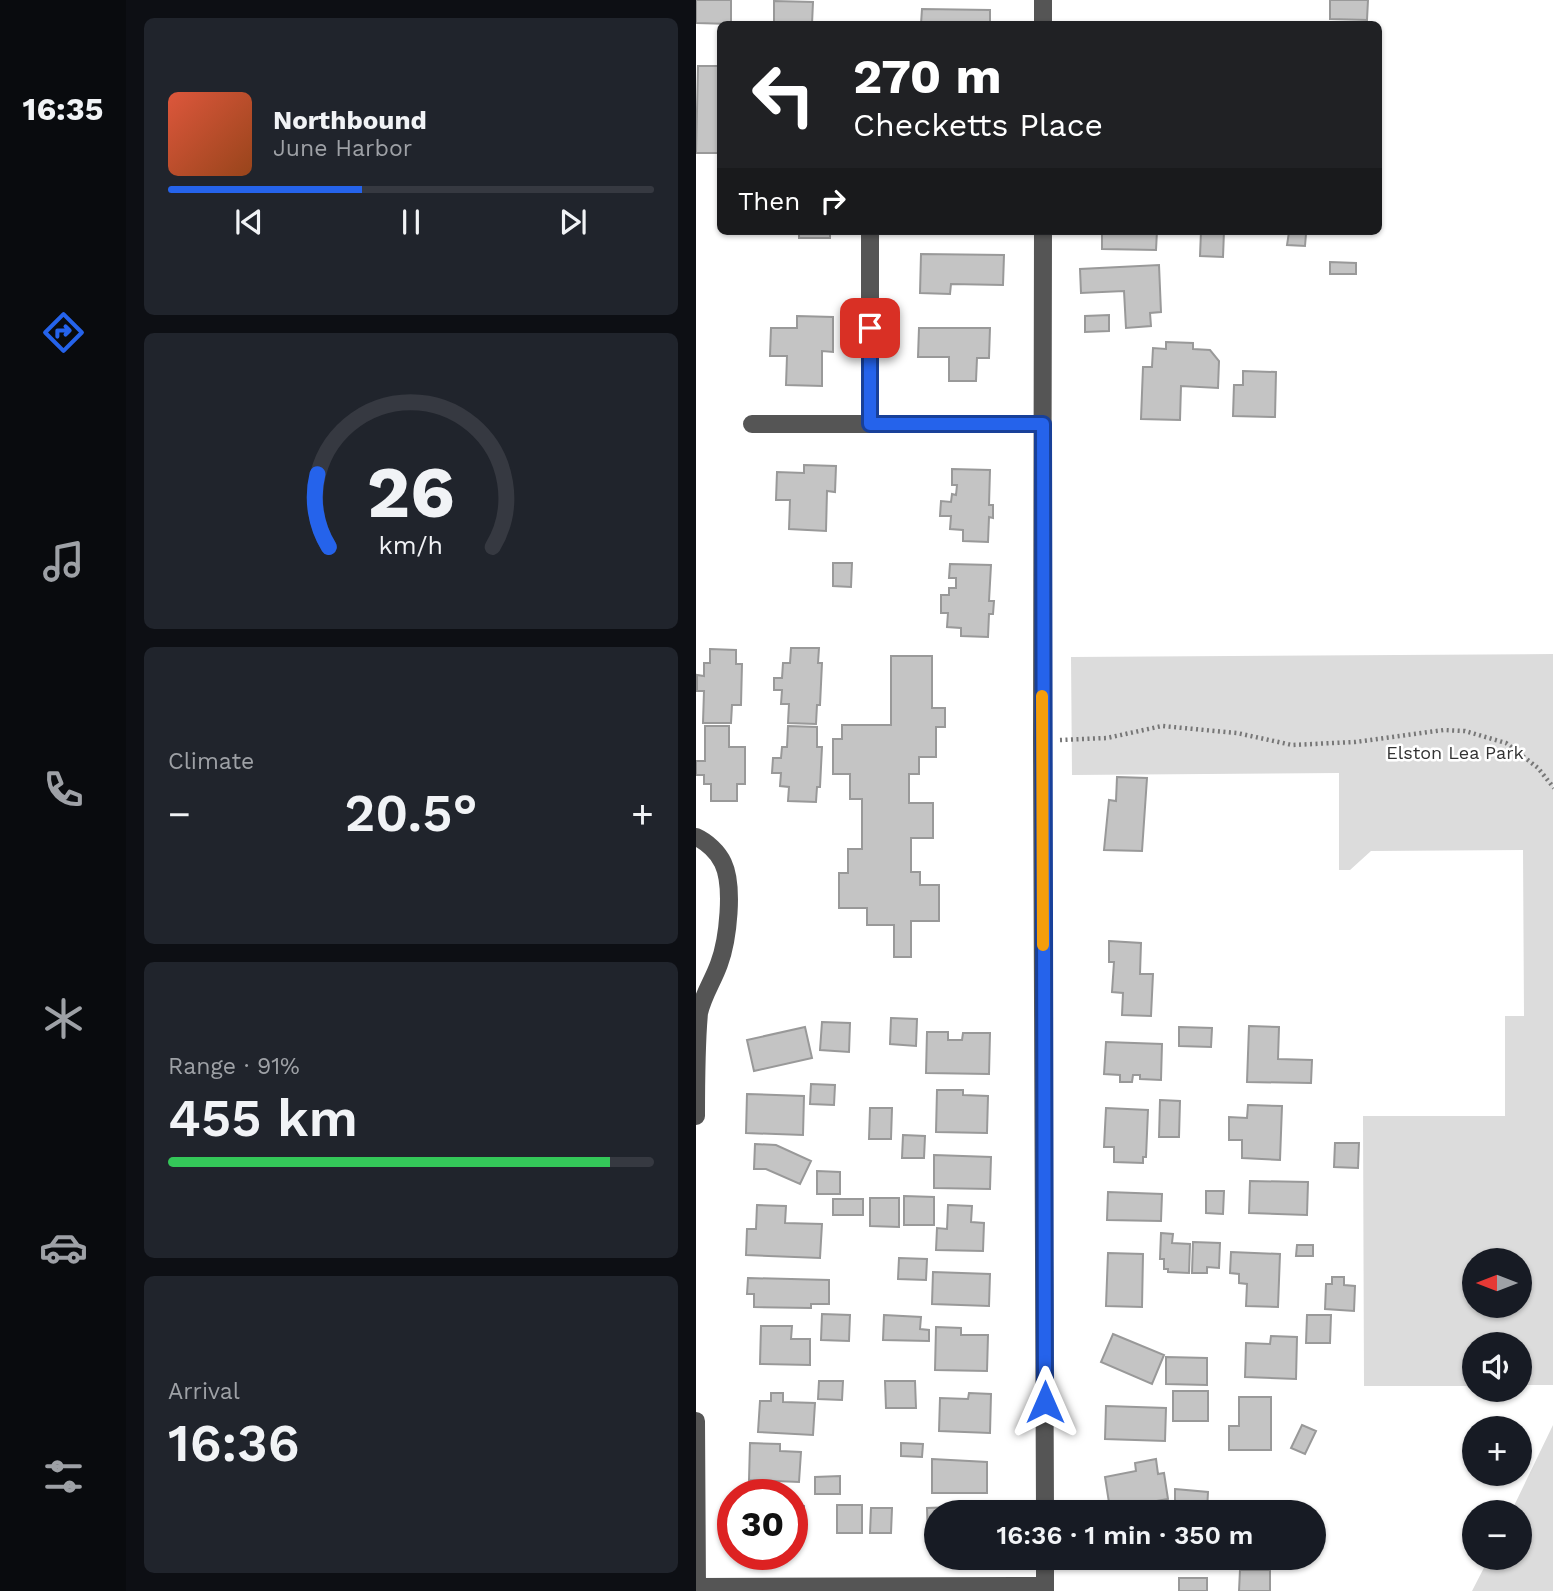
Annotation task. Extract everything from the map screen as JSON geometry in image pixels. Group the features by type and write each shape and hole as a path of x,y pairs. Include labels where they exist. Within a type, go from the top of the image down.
{"street":[{"path":"1043,0 1043,21"},
{"path":"870,235 870,424"},
{"path":"1043,235 1045,1500"},
{"path":"752,424 1043,424"},
{"path":"696,837 715,851 726,872 727,929 719,963 705,992 699,1014 696,1116"},
{"path":"696,1421 697,1589 1045,1589 1045,1570"}],"path":[{"path":"1042,740 1107,738 1162,726 1237,733 1292,745 1355,742 1444,730 1465,731 1506,743 1538,768 1554,788"}],"green space":[{"name":"Elston Lea Park","path":"1553,654 1553,1385 1532,1385 1532,1332 1462,1332 1462,1386 1364,1386 1363,1116 1505,1116 1505,1016 1524,1016 1523,850 1371,851 1350,870 1339,870 1339,773 1072,775 1071,657"},
{"path":"1553,1425 1553,1591 1472,1591 1483,1570 1532,1570 1532,1500 1517,1500 1524,1486 1532,1486 1532,1468"}],"building":[{"path":"696,0 731,0 731,21 696,23"},
{"path":"1330,0 1368,0 1367,20 1330,19"},
{"path":"774,1 813,2 812,21 774,21"},
{"path":"922,9 990,10 990,21 921,21"},
{"path":"698,66 717,66 717,153 696,153"},
{"path":"799,235 830,235 830,238 799,238"},
{"path":"1102,235 1157,235 1156,250 1102,249"},
{"path":"1201,235 1224,235 1223,257 1200,256"},
{"path":"1289,235 1306,235 1305,246 1287,245"},
{"path":"921,254 1004,255 1003,285 951,284 950,294 920,293"},
{"path":"1330,262 1356,263 1356,274 1330,274"},
{"path":"1159,265 1161,312 1150,313 1151,326 1126,328 1124,291 1081,293 1080,269"},
{"path":"1109,315 1109,331 1085,332 1085,316"},
{"path":"797,316 833,317 833,352 822,351 822,386 786,385 787,356 770,356 771,328 797,328"},
{"path":"919,328 990,328 989,358 977,358 976,381 949,381 949,357 918,357"},
{"path":"1166,342 1193,343 1193,349 1210,350 1219,361 1218,388 1181,386 1180,420 1141,419 1143,367 1152,367 1153,348 1166,349"},
{"path":"1243,371 1276,372 1275,417 1233,416 1234,385 1243,385"},
{"path":"804,465 836,466 835,492 827,491 826,531 789,529 790,500 776,500 777,472 804,473"},
{"path":"952,469 990,470 989,505 993,505 993,518 989,517 988,542 963,541 963,530 950,529 951,516 940,516 941,501 951,502 952,494 956,495 957,485 952,485"},
{"path":"833,563 852,563 851,587 833,586"},
{"path":"950,564 991,565 989,601 994,601 993,614 989,614 988,637 961,636 961,628 947,627 948,613 941,613 941,595 949,595 949,588 956,588 956,578 949,578"},
{"path":"791,648 819,648 818,663 822,663 820,705 817,705 816,724 788,723 789,704 781,704 782,690 774,690 774,678 782,678 783,663 790,663"},
{"path":"710,649 736,650 736,664 742,664 741,705 732,705 731,723 703,723 704,691 697,691 697,675 704,676 704,663 710,663"},
{"path":"891,656 932,656 932,708 945,708 945,727 936,727 936,757 919,757 919,774 909,774 909,803 933,803 933,838 911,838 911,872 920,872 920,885 939,885 939,921 911,921 911,957 894,957 894,925 867,925 867,908 839,908 839,873 848,873 848,849 862,849 862,799 850,799 850,774 833,774 833,739 842,739 842,725 891,725"},
{"path":"705,726 729,726 729,747 745,747 745,784 737,784 737,801 711,801 711,784 704,784 704,775 696,775 696,761 705,761"},
{"path":"788,726 817,727 817,747 822,747 820,787 817,787 816,802 788,801 789,787 780,786 781,773 772,773 773,758 781,758 782,747 787,747"},
{"path":"1117,777 1147,778 1142,851 1104,850 1109,800 1116,801"},
{"path":"1109,941 1141,943 1140,974 1153,974 1151,1016 1122,1015 1123,993 1112,992 1114,962 1109,962"},
{"path":"891,1018 917,1019 916,1046 890,1044"},
{"path":"822,1022 850,1023 849,1052 820,1050"},
{"path":"1249,1026 1279,1027 1278,1059 1312,1060 1311,1083 1247,1082"},
{"path":"805,1027 812,1058 754,1071 747,1040"},
{"path":"1179,1027 1212,1028 1211,1047 1179,1046"},
{"path":"927,1032 948,1032 948,1040 962,1040 963,1033 990,1033 989,1074 926,1073"},
{"path":"1106,1042 1162,1044 1161,1080 1140,1079 1140,1075 1133,1075 1132,1082 1120,1082 1120,1075 1104,1074"},
{"path":"811,1084 835,1085 834,1105 810,1104"},
{"path":"937,1090 963,1090 963,1095 988,1096 987,1133 936,1132"},
{"path":"747,1094 804,1096 803,1135 746,1133"},
{"path":"1160,1100 1180,1101 1179,1137 1159,1137"},
{"path":"1248,1105 1282,1106 1280,1160 1242,1158 1242,1140 1229,1140 1229,1117 1247,1118"},
{"path":"870,1108 892,1108 891,1139 869,1139"},
{"path":"1106,1108 1148,1110 1146,1157 1143,1157 1143,1163 1114,1162 1114,1147 1104,1147"},
{"path":"903,1135 925,1136 924,1158 902,1158"},
{"path":"1335,1143 1359,1143 1358,1168 1334,1167"},
{"path":"755,1144 776,1145 811,1161 800,1184 766,1169 754,1169"},
{"path":"934,1155 991,1157 990,1189 934,1188"},
{"path":"817,1171 840,1172 840,1194 817,1194"},
{"path":"1250,1181 1308,1182 1307,1215 1249,1213"},
{"path":"1206,1191 1224,1191 1223,1214 1206,1213"},
{"path":"1108,1192 1162,1194 1161,1221 1107,1220"},
{"path":"904,1196 934,1197 934,1225 904,1225"},
{"path":"870,1198 899,1198 899,1227 870,1226"},
{"path":"833,1199 863,1199 863,1215 833,1215"},
{"path":"757,1205 786,1206 785,1223 822,1224 820,1258 746,1255 747,1229 756,1229"},
{"path":"948,1205 972,1206 971,1222 984,1223 983,1251 936,1250 937,1228 947,1229"},
{"path":"1161,1233 1173,1234 1172,1243 1190,1244 1189,1273 1168,1272 1168,1269 1164,1269 1164,1259 1160,1259"},
{"path":"1193,1242 1220,1243 1219,1268 1207,1267 1207,1273 1192,1273"},
{"path":"1297,1245 1313,1245 1313,1256 1296,1256"},
{"path":"1231,1252 1280,1254 1278,1307 1246,1306 1247,1284 1239,1283 1239,1274 1230,1273"},
{"path":"1108,1253 1143,1254 1142,1307 1106,1306"},
{"path":"899,1258 927,1259 926,1280 898,1279"},
{"path":"933,1272 990,1274 989,1306 932,1304"},
{"path":"1332,1277 1344,1277 1344,1285 1355,1286 1354,1311 1325,1309 1326,1284 1332,1284"},
{"path":"748,1278 829,1280 829,1304 811,1304 811,1308 754,1307 754,1294 747,1294"},
{"path":"822,1314 850,1315 849,1341 821,1340"},
{"path":"884,1315 921,1317 920,1329 929,1330 929,1341 883,1340"},
{"path":"1307,1315 1331,1315 1330,1343 1306,1343"},
{"path":"761,1326 792,1326 791,1339 810,1339 810,1365 760,1364"},
{"path":"936,1327 961,1328 961,1335 988,1335 987,1371 935,1370"},
{"path":"1113,1334 1164,1355 1152,1384 1101,1362"},
{"path":"1271,1336 1297,1337 1296,1379 1245,1377 1246,1343 1270,1344"},
{"path":"1166,1357 1207,1358 1207,1385 1166,1384"},
{"path":"819,1381 843,1381 842,1400 818,1399"},
{"path":"885,1381 915,1381 916,1408 886,1408"},
{"path":"1173,1391 1208,1391 1208,1421 1173,1421"},
{"path":"771,1393 783,1393 783,1402 815,1403 813,1435 758,1432 760,1401 771,1401"},
{"path":"969,1393 991,1394 990,1433 939,1431 940,1398 968,1399"},
{"path":"1239,1397 1271,1397 1271,1450 1229,1450 1229,1426 1239,1426"},
{"path":"1106,1406 1166,1408 1165,1441 1105,1439"},
{"path":"1302,1425 1316,1431 1305,1454 1291,1448"},
{"path":"750,1443 780,1444 780,1451 801,1452 799,1479 749,1479"},
{"path":"901,1443 923,1444 922,1457 901,1456"},
{"path":"932,1459 987,1462 987,1493 932,1493"},
{"path":"1156,1459 1158,1474 1164,1473 1168,1499 1109,1500 1105,1477 1136,1471 1135,1463"},
{"path":"840,1476 840,1494 815,1494 815,1477"},
{"path":"1175,1489 1208,1492 1208,1500 1175,1500"},
{"path":"837,1505 862,1505 862,1533 837,1533"},
{"path":"871,1508 892,1508 891,1533 870,1533"},
{"path":"1240,1570 1270,1570 1270,1591 1239,1591"},
{"path":"1179,1578 1207,1578 1207,1591 1179,1591"}],"slow traffic":[{"path":"1042,696 1043,945"}],"route":[{"path":"870,328 870,424 1043,424 1045,1402"}]}
